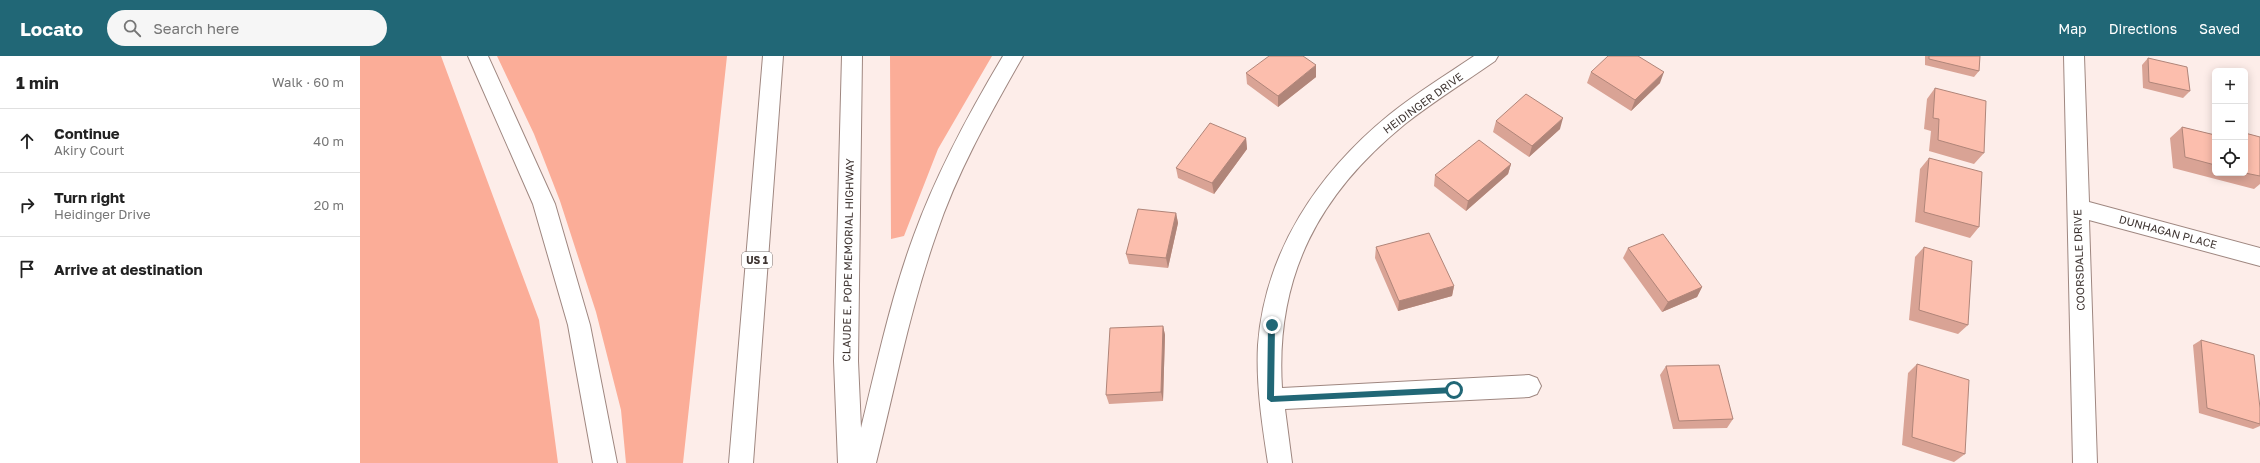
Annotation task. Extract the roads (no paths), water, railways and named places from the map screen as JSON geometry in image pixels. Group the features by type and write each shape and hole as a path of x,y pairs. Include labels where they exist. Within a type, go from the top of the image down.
{"main road":[{"path":"478,56 544,204 579,325 605,463"},
{"name":"US 1","path":"741,463 773,56"},
{"name":"CLAUDE E. POPE MEMORIAL HIGHWAY","path":"850,463 846,361 852,56"},
{"path":"864,463 908,288 925,234 955,162 972,126 1013,56"},
{"name":"HEIDINGER DRIVE","path":"1280,463 1271,399 1270,346 1272,325 1281,283 1290,255 1320,198 1346,166 1385,130 1488,56"},
{"name":"COORSDALE DRIVE","path":"2074,56 2085,463"},
{"name":"DUNHAGAN PLACE","path":"2077,208 2260,256"},
{"path":"1271,399 1529,386"}]}
